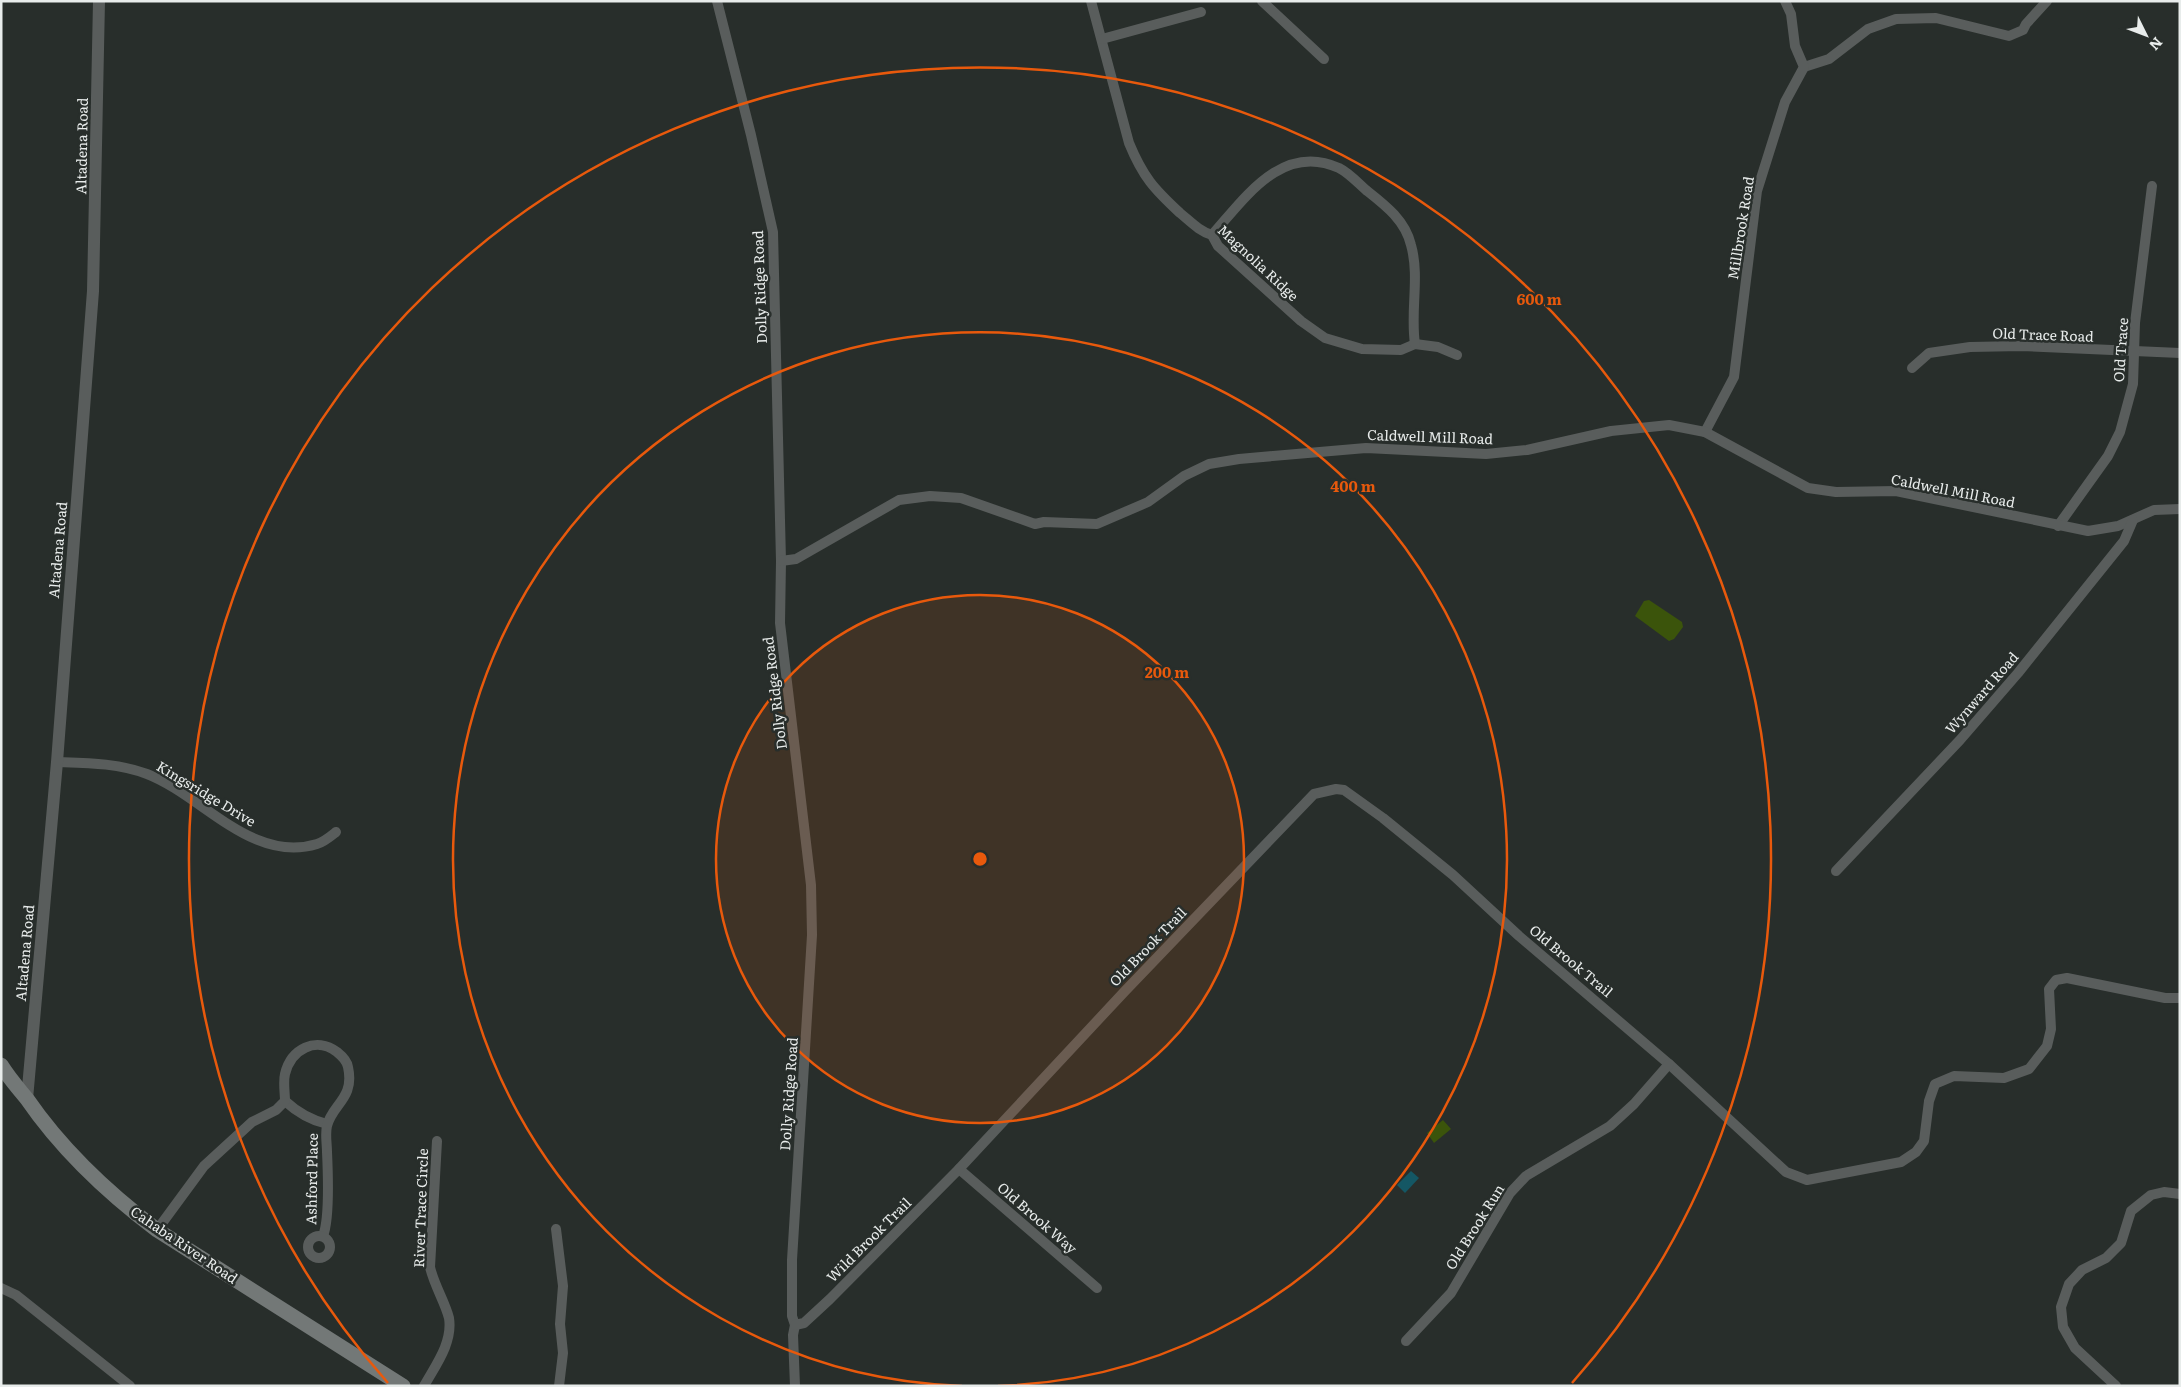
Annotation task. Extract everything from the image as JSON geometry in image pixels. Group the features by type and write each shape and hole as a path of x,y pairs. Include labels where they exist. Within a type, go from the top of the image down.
{"main road":[{"name":"Cahaba River Road","path":"1,1066 27,1099 34,1112 72,1156 132,1211 158,1230 402,1386"}],"street":[{"name":"Altadena Road","path":"27,1099 57,762 93,291 99,1"},
{"name":"Dolly Ridge Road","path":"717,1 773,232 781,561 780,624 811,885 812,935 792,1260 795,1386"},
{"name":"Magnolia Ridge","path":"1091,1 1130,143 1138,166 1152,187 1201,231 1212,235 1218,246 1301,321 1326,338 1362,348 1400,350 1414,344 1438,347 1457,355"},
{"path":"1262,1 1324,59"},
{"path":"1786,1 1791,14 1795,46 1804,67 1829,58 1868,29 1896,19 1936,18 2009,36 2023,30 2026,24 2047,1"},
{"path":"1102,40 1201,12"},
{"name":"Millbrook Road","path":"1705,432 1734,377 1758,192 1785,102 1804,67"},
{"path":"1212,235 1256,186 1278,169 1298,162 1319,162 1341,168 1396,214 1411,244 1415,269 1412,324 1414,344"},
{"name":"Old Trace","path":"2058,526 2108,456 2120,432 2133,384 2135,323 2152,186"},
{"name":"Old Trace Road","path":"1912,368 1929,353 1970,347 2022,346 2180,353"},
{"name":"Caldwell Mill Road","path":"781,561 796,559 900,500 930,496 961,498 1034,524 1044,522 1097,524 1148,502 1184,476 1209,464 1239,459 1366,448 1486,454 1527,450 1611,431 1669,425 1705,432 1808,488 1836,492 1896,491 2088,531 2118,526 2154,510 2180,509"},
{"name":"Wynward Road","path":"1836,872 1960,740 2018,674 2124,541 2132,520"},
{"name":"Kingsridge Drive","path":"57,762 112,764 148,774 251,837 272,844 294,848 318,844 336,832"},
{"name":"Old Brook Trail","path":"959,1169 1125,991 1314,794 1336,789 1344,790 1356,798 1432,858 1670,1064 1786,1172 1807,1180 1901,1162 1916,1152 1924,1141 1929,1100 1936,1084 1954,1076 2004,1078 2029,1069 2047,1046 2051,1029 2049,989 2056,980 2067,978 2165,998 2180,998"},
{"name":"Ashford Place","path":"285,1101 285,1075 290,1062 300,1051 311,1045 321,1044 331,1048 345,1060 348,1067 348,1092 327,1124 326,1230 323,1236"},
{"name":"Old Brook Run","path":"1406,1342 1451,1293 1510,1193 1526,1176 1610,1126 1634,1104 1670,1064"},
{"path":"158,1230 204,1166 252,1122 276,1110 285,1101 297,1112 314,1121 327,1124"},
{"name":"River Trace Circle","path":"424,1386 446,1347 449,1319 433,1281 430,1267 437,1141"},
{"name":"Wild Brook Trail","path":"795,1325 804,1323 830,1299 959,1169"},
{"name":"Old Brook Way","path":"959,1169 1097,1288"},
{"path":"2116,1386 2076,1348 2063,1327 2061,1307 2069,1284 2082,1270 2106,1258 2121,1243 2131,1212 2150,1195 2164,1192 2180,1194"},
{"path":"556,1229 563,1286 560,1324 563,1352 560,1386"},
{"path":"1,1288 16,1295 130,1386"}],"green space":[{"path":"1649,600 1682,622 1683,627 1674,639 1669,641 1635,616 1644,601"},
{"path":"1443,1120 1451,1129 1434,1143 1427,1133"}],"water":[{"path":"1411,1171 1419,1178 1405,1193 1397,1185"}]}
